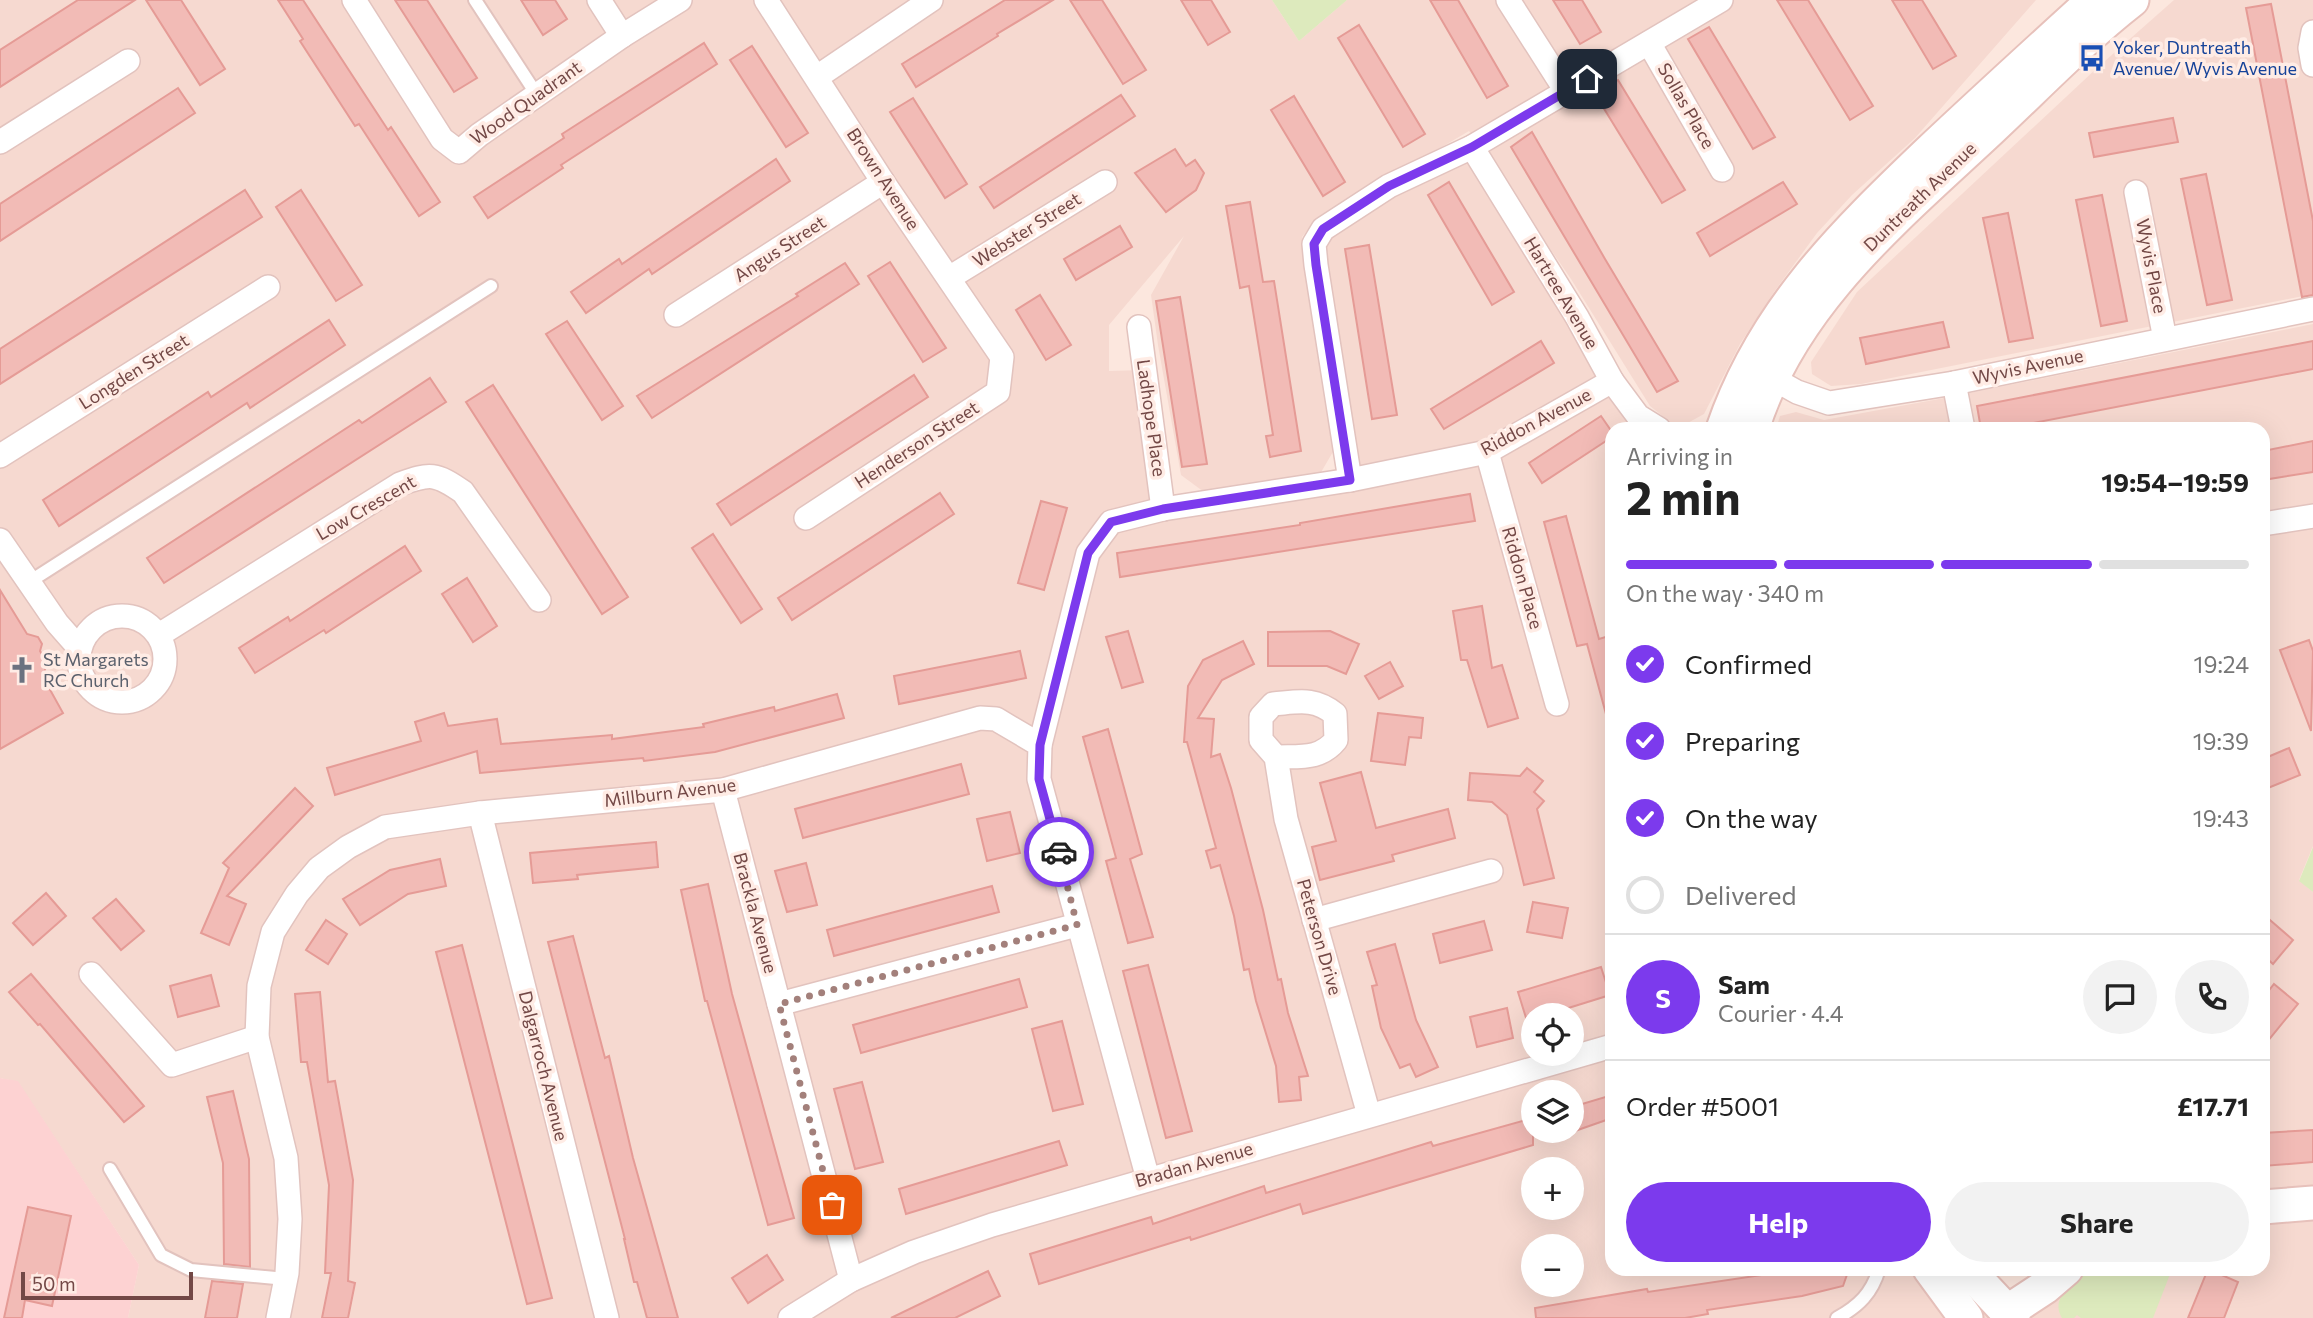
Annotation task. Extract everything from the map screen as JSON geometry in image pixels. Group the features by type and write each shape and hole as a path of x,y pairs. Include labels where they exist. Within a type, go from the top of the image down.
{"street":[{"name":"Wood Quadrant","path":"354,0 442,139 459,152 622,36 680,0"},
{"path":"599,0 622,36"},
{"name":"Brown Avenue","path":"766,0 883,182 1002,357"},
{"path":"817,78 931,0"},
{"path":"1508,0 1566,91"},
{"path":"1350,480 1314,244 1323,229 1389,186 1472,147 1721,0"},
{"name":"Duntreath Avenue","path":"1728,422 1760,372 1797,289 1864,214 2001,83 2095,0"},
{"name":"Duntreath Avenue","path":"1753,422 1760,372 1786,349 1819,303 1860,254 2012,109 2132,0"},
{"path":"2313,32 2310,48 2313,65"},
{"name":"Sollas Place","path":"1649,43 1722,170"},
{"path":"0,142 128,61"},
{"name":"Hartree Avenue","path":"1472,147 1577,317 1612,381 1638,416 1648,422"},
{"name":"Angus Street","path":"676,315 883,182"},
{"name":"Webster Street","path":"949,278 1105,182"},
{"name":"Wyvis Place","path":"2136,192 2165,339"},
{"name":"Longden Street","path":"0,456 268,287"},
{"name":"Wyvis Avenue","path":"1760,372 1797,392 1829,403 1954,383 2313,309"},
{"name":"Ladhope Place","path":"1139,327 1163,509"},
{"name":"Henderson Street","path":"806,518 998,392 1002,357"},
{"name":"Riddon Avenue","path":"1040,745 1088,553 1111,522 1163,509 1350,480 1487,452 1612,381"},
{"path":"1954,383 1962,422"},
{"name":"Riddon Place","path":"1487,452 1557,704"},
{"name":"Low Crescent","path":"159,635 400,484 425,475 447,481 463,492 539,600"},
{"path":"2270,523 2313,516"},
{"path":"0,540 57,623 79,648"},
{"path":"126,615 145,621 159,635 165,649 166,662 159,684 136,701 106,701 85,685 78,663 79,648 89,630 105,618 126,615"},
{"name":"Millburn Avenue","path":"278,1318 286,1279 289,1219 286,1158 257,1037 259,986 273,932 297,894 319,868 348,847 385,827 480,813 723,790 980,718 996,719 1040,745"},
{"path":"1040,745 1039,779 1148,1179"},
{"name":"Peterson Drive","path":"1276,757 1286,819 1369,1115"},
{"name":"Brackla Avenue","path":"723,790 851,1280"},
{"name":"Dalgarroch Avenue","path":"480,813 607,1318"},
{"path":"1314,920 1491,871"},
{"path":"779,1004 1077,925"},
{"path":"90,974 172,1065 257,1037"},
{"name":"Bradan Avenue","path":"790,1318 851,1280 914,1252 979,1229 1605,1048"},
{"path":"2270,1206 2313,1203"},
{"path":"1935,1276 1962,1317 2010,1315 2058,1276"},
{"path":"1974,1276 2010,1315"}],"lane":[{"path":"475,0 537,95"},
{"path":"29,582 491,286"},
{"path":"110,1169 161,1255 191,1270 286,1279"},
{"path":"1837,1318 1857,1308 1874,1286 1877,1276"}],"shaded area":[{"path":"0,0 1272,0 1299,41 1347,0 2036,0 1915,138 1852,195 1817,233 1740,344 1704,414 1689,422 1670,422 1650,406 1571,279 1469,131 1313,223 1302,237 1334,450 1320,474 1204,492 1181,475 1151,295 1184,236 1109,325 1109,371 1145,370 1164,509 1350,480 1314,244 1472,147 1577,317 1654,422 1605,422 1605,1276 1974,1276 2007,1312 2056,1276 2270,1276 2270,1206 2313,1203 2313,1318 128,1318 139,1265 18,1082 0,1078"},
{"path":"2174,0 2313,0 2313,294 1861,384 1831,386 1812,374 1811,362 1857,292 2097,68"},
{"path":"2313,324 2313,846 2299,880 2313,892 2313,1187 2270,1190 2270,422 1778,422 1780,416 1796,412 1824,420"},
{"path":"0,1078 18,1081 139,1265 128,1318 0,1318"}],"green space":[{"path":"1272,0 1347,0 1299,41"},
{"path":"2313,847 2313,892 2299,881"},
{"path":"2084,1276 2169,1276 2153,1318 2081,1318 2077,1315 2074,1318 2062,1318 2059,1302 2074,1283"}],"building":[{"path":"78,0 135,0 0,87 0,50"},
{"path":"146,0 181,0 225,69 200,85"},
{"path":"278,0 303,0 388,130 391,127 440,202 419,216 359,124 355,126 300,41 303,39"},
{"path":"395,0 427,0 477,78 454,92"},
{"path":"521,0 555,0 567,19 543,35"},
{"path":"1005,0 1053,0 916,87 902,64"},
{"path":"1070,0 1102,0 1146,70 1123,84"},
{"path":"1181,0 1211,0 1230,32 1208,45"},
{"path":"1430,0 1458,0 1508,86 1487,98"},
{"path":"1553,0 1582,0 1601,32 1580,44"},
{"path":"1777,0 1808,0 1873,106 1850,120"},
{"path":"1892,0 1922,0 1956,56 1933,69"},
{"path":"2271,4 2313,221 2313,295 2302,297 2246,8"},
{"path":"1359,25 1425,134 1403,147 1338,38"},
{"path":"1709,27 1775,137 1753,149 1688,39"},
{"path":"704,43 717,64 561,165 563,168 488,218 474,197 564,138 562,134"},
{"path":"752,46 808,133 786,147 730,60"},
{"path":"1618,80 1685,190 1662,203 1595,94"},
{"path":"178,88 195,113 0,241 0,204"},
{"path":"1121,95 1135,116 994,208 980,187"},
{"path":"1294,96 1345,182 1323,196 1271,110"},
{"path":"913,98 967,184 945,198 890,112"},
{"path":"2173,118 2178,142 2094,157 2089,133"},
{"path":"1532,132 1678,381 1657,392 1511,147"},
{"path":"1175,149 1186,166 1195,160 1204,173 1196,190 1166,212 1135,173"},
{"path":"776,159 790,181 652,274 649,269 586,313 571,292 619,259 622,264"},
{"path":"2206,174 2232,300 2207,305 2181,179"},
{"path":"1449,182 1514,292 1492,305 1428,195"},
{"path":"1783,182 1797,204 1710,256 1697,233"},
{"path":"245,190 262,217 0,384 0,349"},
{"path":"301,190 362,285 336,301 276,207"},
{"path":"2102,195 2127,321 2101,326 2076,200"},
{"path":"1250,202 1263,282 1274,281 1301,451 1270,457 1266,436 1273,435 1249,286 1240,288 1226,206"},
{"path":"2008,213 2033,338 2009,342 1983,218"},
{"path":"1120,226 1132,247 1076,280 1064,259"},
{"path":"1369,245 1397,415 1372,419 1345,249"},
{"path":"890,262 946,348 923,362 868,276"},
{"path":"845,263 859,284 652,418 637,396 798,296 796,294"},
{"path":"1040,295 1071,345 1046,360 1016,310"},
{"path":"1180,297 1207,464 1182,467 1156,301"},
{"path":"329,320 345,345 250,408 247,403 59,526 43,500 208,392 211,397"},
{"path":"567,321 623,406 602,420 546,334"},
{"path":"1943,322 1949,347 1866,364 1860,338"},
{"path":"1541,341 1554,363 1444,429 1431,409"},
{"path":"2313,341 2313,369 2038,422 1980,422 1977,406"},
{"path":"914,375 928,397 731,525 717,504"},
{"path":"430,378 446,402 164,583 147,558 359,420 362,423"},
{"path":"493,385 628,597 602,614 466,402"},
{"path":"1601,416 1605,422 1605,442 1542,483 1529,463"},
{"path":"2313,441 2313,472 2270,479 2270,450"},
{"path":"940,493 954,514 792,620 778,598"},
{"path":"1470,494 1475,521 1120,577 1117,553 1300,525"},
{"path":"1041,501 1067,508 1044,590 1018,583"},
{"path":"1566,516 1599,639 1605,637 1605,710 1587,644 1577,646 1544,522"},
{"path":"713,534 762,609 741,623 692,548"},
{"path":"405,546 421,571 326,633 324,630 255,673 239,648 288,617 290,621"},
{"path":"467,578 497,626 473,642 442,594"},
{"name":"St Margarets RC Church","path":"0,590 27,634 38,637 42,644 40,651 47,662 43,677 63,713 0,749"},
{"path":"1482,606 1492,668 1502,665 1518,718 1488,727 1467,660 1461,660 1453,611"},
{"path":"1128,631 1143,682 1122,688 1106,637"},
{"path":"1330,631 1359,644 1346,674 1327,666 1268,666 1268,632"},
{"path":"2309,640 2313,651 2311,731 2280,650"},
{"path":"1243,641 1254,664 1222,680 1198,718 1214,719 1211,757 1220,754 1231,788 1278,980 1281,979 1288,1013 1308,1076 1299,1077 1301,1100 1279,1102 1276,1066 1249,969 1244,970 1234,916 1220,865 1211,868 1206,851 1216,848 1187,742 1184,742 1188,686 1203,660"},
{"path":"1020,651 1026,678 899,704 894,676"},
{"path":"1390,662 1403,686 1379,699 1365,676"},
{"path":"837,694 844,718 715,752 644,761 643,758 480,773 477,751 335,795 327,768 421,741 415,722 444,713 448,726 497,719 501,744 612,735 612,739 704,727 703,724 774,707 775,711"},
{"path":"1378,713 1423,718 1421,738 1409,737 1405,765 1371,761"},
{"path":"1108,729 1142,854 1130,859 1153,937 1128,943 1106,861 1116,858 1083,737"},
{"path":"2289,748 2300,775 2270,787 2270,756"},
{"path":"961,764 969,794 803,838 795,809"},
{"path":"1527,768 1543,781 1534,792 1544,801 1537,809 1554,878 1524,885 1507,815 1492,802 1468,800 1470,773 1520,776"},
{"path":"1361,772 1376,828 1448,809 1455,838 1392,855 1394,861 1320,880 1312,847 1336,841 1320,783"},
{"path":"295,788 313,806 227,896 246,904 229,945 201,933 229,868 223,863"},
{"path":"1010,812 1020,853 987,861 977,819"},
{"path":"656,842 658,867 577,875 578,879 533,883 530,853"},
{"path":"440,859 446,886 408,894 360,925 343,899 390,870"},
{"path":"806,863 817,905 787,912 775,871"},
{"path":"708,884 732,994 794,1218 768,1225 705,1001 681,890"},
{"path":"992,886 999,912 834,956 827,930"},
{"path":"46,893 66,916 33,945 13,923"},
{"path":"116,899 144,931 121,950 93,918"},
{"path":"1533,902 1568,908 1562,938 1527,932"},
{"path":"326,920 347,934 328,964 306,950"},
{"path":"2270,920 2293,940 2273,964 2270,961"},
{"path":"1484,921 1492,950 1440,963 1433,934"},
{"path":"573,936 605,1058 609,1056 633,1158 678,1318 647,1318 637,1282 634,1282 548,942"},
{"path":"1395,944 1416,1020 1438,1067 1416,1077 1410,1064 1400,1068 1381,1028 1372,986 1377,985 1367,952"},
{"path":"462,945 552,1298 527,1304 436,952"},
{"path":"1148,965 1192,1131 1166,1138 1123,971"},
{"path":"1601,967 1605,979 1605,997 1584,1003 1521,1003 1518,992"},
{"path":"31,974 144,1106 124,1122 9,992"},
{"path":"211,975 219,1006 178,1017 170,986"},
{"path":"1019,979 1027,1007 861,1053 853,1025"},
{"path":"2274,984 2298,1004 2270,1038 2270,989"},
{"path":"320,992 328,1082 335,1081 353,1180 348,1281 355,1283 348,1318 322,1318 331,1273 325,1273 329,1185 307,1062 301,1062 295,994"},
{"path":"1507,1008 1513,1038 1477,1047 1470,1017"},
{"path":"1062,1021 1083,1104 1053,1111 1032,1029"},
{"path":"862,1082 883,1162 855,1169 834,1089"},
{"path":"233,1091 249,1159 250,1267 224,1264 223,1163 207,1097"},
{"path":"1605,1097 1605,1120 1584,1128 1584,1103"},
{"path":"1521,1121 1521,1143 1533,1143 1303,1214 1300,1204 1191,1240 1190,1237 1039,1284 1030,1254 1151,1217 1153,1224 1264,1186 1266,1193 1431,1142 1433,1146"},
{"path":"2313,1130 2313,1162 2270,1165 2270,1133"},
{"path":"1059,1141 1067,1165 906,1214 899,1189"},
{"path":"28,1207 71,1216 52,1306 25,1300 22,1318 4,1318"},
{"path":"767,1255 783,1280 748,1303 732,1278"},
{"path":"988,1271 1000,1296 955,1318 891,1318"},
{"path":"1754,1276 1847,1276 1843,1286 1802,1296 1707,1310 1708,1314 1685,1318 1536,1318 1535,1308 1647,1289 1648,1292"},
{"path":"2205,1276 2224,1276 2238,1282 2224,1318 2188,1318"},
{"path":"212,1281 243,1284 237,1318 205,1318"}],"way so far":[{"path":"832,1205 779,1004 1077,925 1059,852"}],"place":[{"name":"Yoker, Duntreath Avenue/ Wyvis Avenue","path":"2092,58"},
{"name":"St Margarets RC Church","path":"22,670"}],"route":[{"path":"1059,852 1039,779 1040,745 1088,553 1111,522 1163,509 1350,480 1314,244 1323,229 1389,186 1472,147 1587,79"}]}
